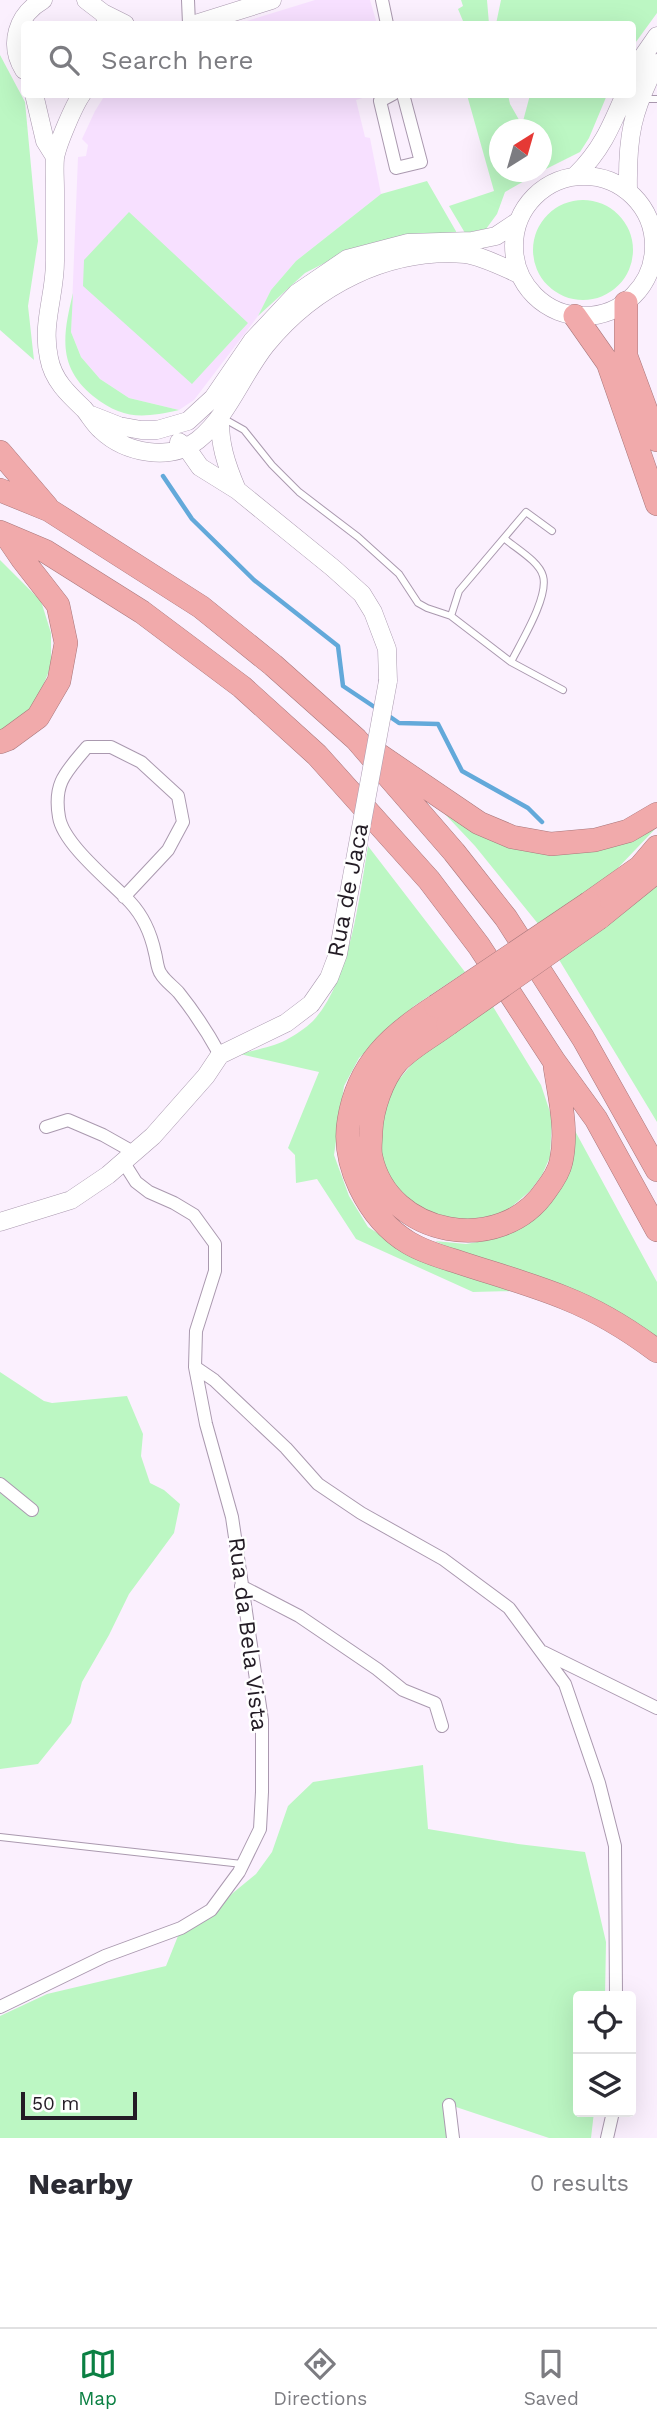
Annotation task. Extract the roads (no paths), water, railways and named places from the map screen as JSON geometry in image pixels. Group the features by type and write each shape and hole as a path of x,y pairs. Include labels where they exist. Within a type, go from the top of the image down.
{"highway":[{"path":"626,303 626,356 657,440"},
{"path":"575,316 608,363 657,504"},
{"path":"0,452 49,510"},
{"path":"0,490 49,510 201,607 273,665 356,739 454,852 506,918 583,1038 657,1170"},
{"path":"0,742 38,717 59,681 66,643 58,605 3,533"},
{"path":"3,533 45,551 142,612 242,687 317,755 429,880 480,946 554,1061 596,1119 657,1230"},
{"path":"356,739 454,803 479,823 512,837 551,844 595,840 628,831 657,814"},
{"path":"594,911 657,847"},
{"path":"554,1061 565,1136 561,1165 540,1200 526,1212 506,1223 478,1230 452,1230 428,1224 407,1213 388,1194 370,1156 372,1116 396,1063 442,1015 594,911 657,872"},
{"path":"442,1015 407,1024 385,1044 366,1070 352,1104 347,1135 349,1156 369,1205 387,1226 409,1243 565,1298 606,1318 657,1351"}],"main road":[{"path":"0,31 43,0"},
{"path":"86,0 106,19"},
{"path":"205,21 272,0"},
{"path":"21,23 16,49 21,62"},
{"path":"636,69 657,36"},
{"path":"0,37 16,49"},
{"path":"628,190 627,150 635,108 657,63"},
{"path":"575,176 593,158 640,97"},
{"path":"35,98 45,141 55,157"},
{"path":"80,98 55,157 55,268 45,324 49,359 58,383 100,429 117,442 137,450 161,453 186,447 199,439 220,416 266,345 304,304 343,280 376,266 414,256 467,254 519,274"},
{"path":"575,176 603,178 628,190 654,224 654,269 641,289 626,303 610,312 593,316 558,312 542,303 529,290 519,274 514,257 517,222 527,205 540,191 556,181 575,176"},
{"path":"88,414 119,426 141,430 157,430 188,421 213,398 252,341 297,293 347,259 408,243 472,242 496,236 517,222"},
{"name":"Rua de Jaca","path":"220,416 219,435 223,458 237,489"},
{"path":"186,447 188,421"},
{"name":"Rua de Jaca","path":"0,1222 71,1200 129,1158 206,1076 220,1055 286,1024 311,1004 321,993 338,954 388,681 387,649 373,612 362,594 237,489 200,467 186,447 157,430"}],"street":[{"path":"188,0 189,21"},
{"path":"382,0 386,21"},
{"path":"386,98 380,101 396,168 421,162 404,98"},
{"path":"124,897 168,850 183,822 178,796 141,762 111,747 87,747 67,770 56,793 59,821 75,846 124,897 132,903 150,931 160,974 174,987 200,1021 220,1055"},
{"path":"46,1127 68,1119 103,1135 129,1158"},
{"name":"Rua da Bela Vista","path":"0,2007 104,1956 181,1928 211,1910 242,1864 260,1829 262,1720 232,1517 206,1424 195,1367 196,1331 215,1271 215,1244 194,1215 149,1192 136,1182 129,1158"},
{"path":"195,1367 214,1380 286,1448 318,1484 361,1513 443,1559 509,1608 565,1684 599,1783 615,1846 616,1991"},
{"path":"0,1484 32,1510"},
{"path":"241,1586 299,1616 377,1668 403,1690 435,1703 442,1726"},
{"path":"540,1650 657,1708"},
{"path":"449,2105 453,2138"},
{"path":"607,2138 612,2117"}],"lane":[{"path":"220,416 244,430 272,465 299,492 358,537 389,565 418,603 450,616 511,662 563,690"},
{"path":"450,616 459,591 526,512 552,531"},
{"path":"503,538 543,574 544,593 511,662"},
{"path":"0,1836 242,1864"}],"waterway":[{"path":"163,476 192,519 254,580 338,646 343,686 379,710"},
{"path":"386,714 399,723 438,724 462,771 528,808 542,822"}]}
